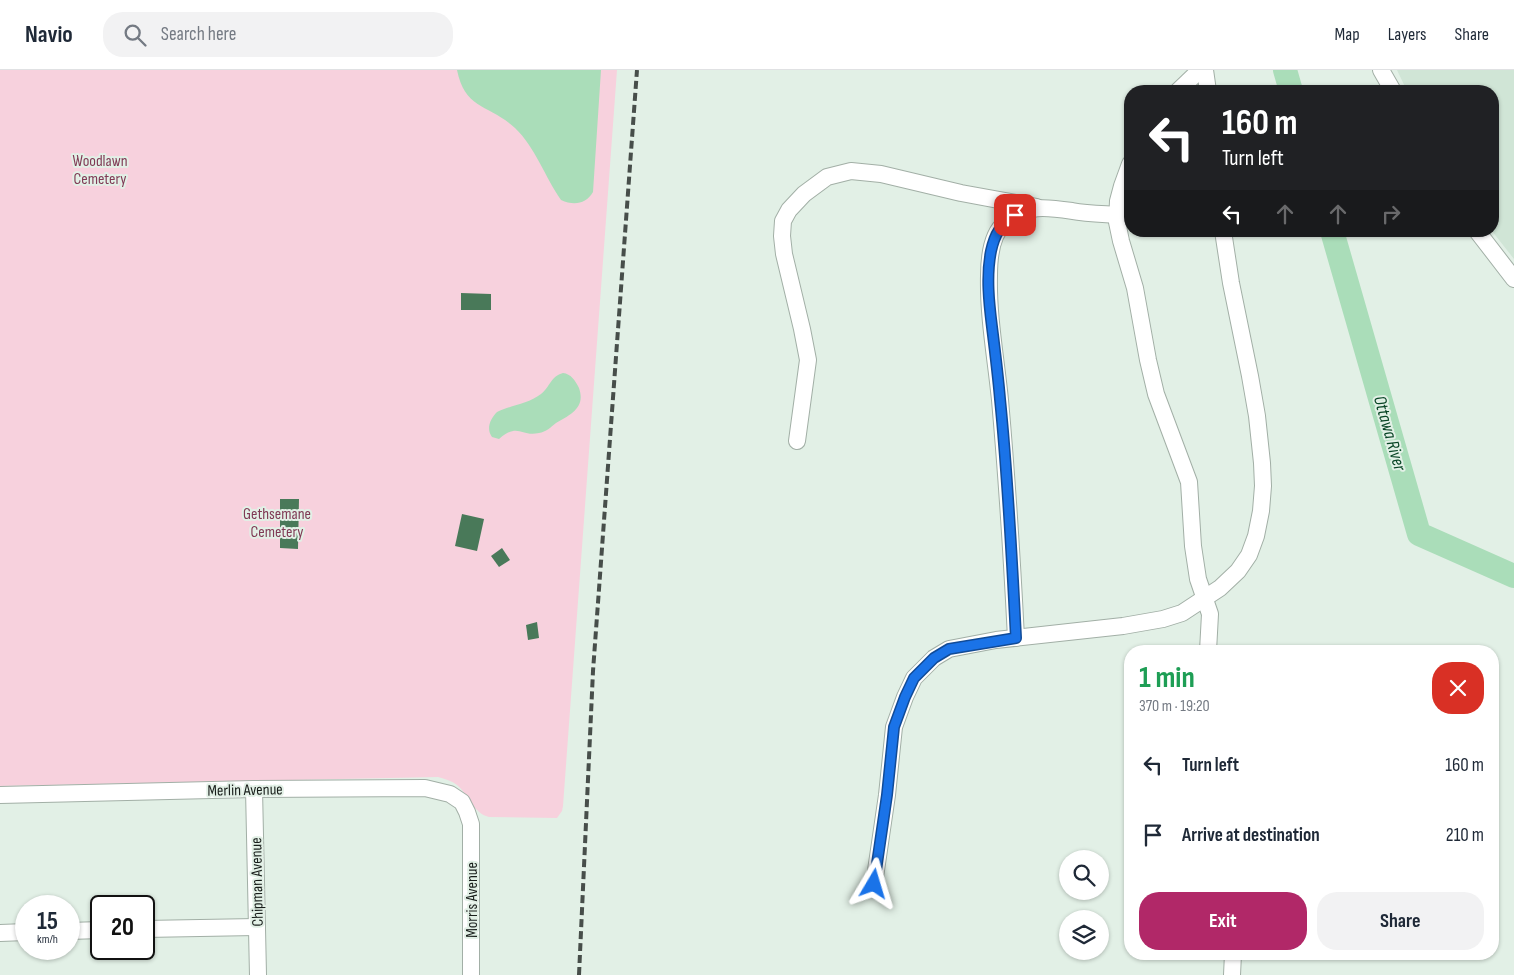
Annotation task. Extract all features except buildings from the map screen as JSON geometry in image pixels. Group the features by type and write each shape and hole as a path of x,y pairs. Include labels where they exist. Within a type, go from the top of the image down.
{"street":[{"path":"1184,85 1200,70"},
{"path":"1205,70 1207,85"},
{"path":"1381,70 1389,85"},
{"path":"798,441 808,360 784,254 782,236 783,221 789,210 804,194 827,178 851,171 881,174 961,193 1040,207 1118,215"},
{"path":"1124,180 1118,201 1117,222 1136,288 1148,360 1156,394 1189,482 1194,554 1198,579 1210,614 1208,645"},
{"path":"1016,638 1009,510 1000,399 989,302 989,274 991,252 1003,224 1015,215 1040,207"},
{"path":"874,884 887,795 894,727 914,678 934,658 949,649 1016,638 1122,626 1163,619 1182,613 1220,588 1238,571 1249,556 1256,536 1261,511 1262,463 1257,416 1224,237"},
{"path":"1482,237 1514,279"},
{"name":"Merlin Avenue","path":"0,794 425,788 450,794 462,802 471,824"},
{"name":"Chipman Avenue","path":"254,789 258,975"},
{"name":"Morris Avenue","path":"471,824 471,975"},
{"path":"155,929 257,927"},
{"path":"0,933 15,932"},
{"path":"1232,975 1233,960"}],"shaded area":[{"path":"457,70 601,70 593,192 590,196 579,203 561,200 522,136 505,120 472,100 461,83"},
{"path":"1397,70 1514,70 1514,259 1497,237 1499,237 1499,85 1404,85"},
{"path":"563,373 576,382 581,395 578,406 571,414 542,432 533,434 511,431 499,439 492,437 489,431 490,424 497,412 536,397 544,391 553,379"}],"green space":[{"name":"Gethsemane Cemetery","path":"0,70 617,70 563,806 557,818 489,817 475,808 457,785 438,777 0,786"}],"waterway":[{"name":"Ottawa River","path":"1285,70 1289,85"},
{"name":"Ottawa River","path":"1334,237 1419,534 1514,576"}],"railway":[{"path":"579,975 593,671 637,70"}],"route":[{"path":"874,884 887,795 894,727 914,678 934,658 949,649 1016,638 1009,510 1000,399 989,302 991,252 1003,224 1015,215"}],"park label":[{"name":"Woodlawn Cemetery","path":"100,169"}]}
